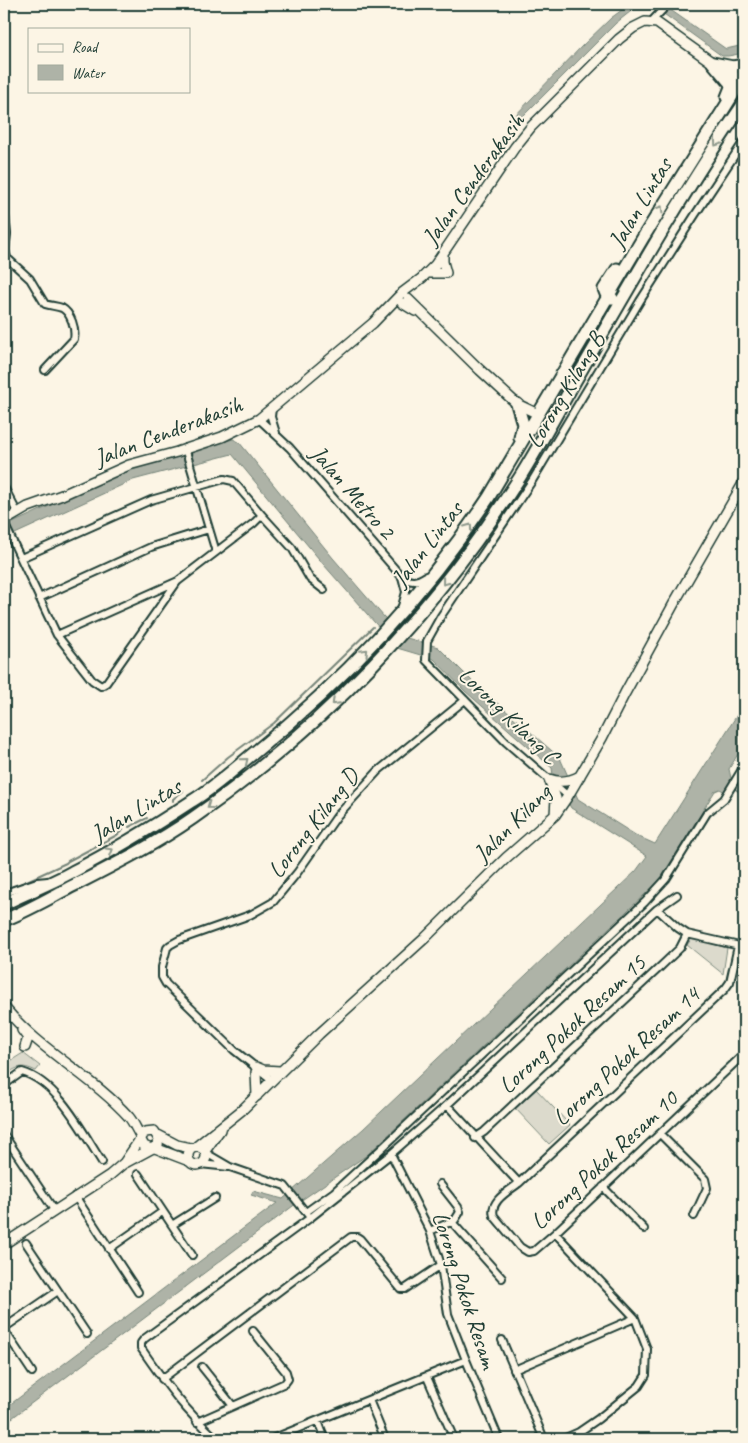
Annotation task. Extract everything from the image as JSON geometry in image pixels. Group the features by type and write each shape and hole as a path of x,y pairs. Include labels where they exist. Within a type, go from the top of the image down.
{"highway":[{"path":"714,63 733,66 744,65"},
{"path":"714,63 728,80 731,87 714,124"},
{"name":"Jalan Lintas","path":"4,905 72,873 210,789 303,712 345,672 392,622 468,529 489,498 609,296 604,292 607,283 637,241 644,236 743,80"},
{"name":"Jalan Lintas","path":"4,920 126,859 191,820 286,748 374,664 443,585 477,540 520,477 625,295 706,160 744,103"},
{"path":"609,296 619,299 625,295"},
{"path":"517,404 523,424 517,450"},
{"path":"538,414 547,415 558,410"},
{"path":"489,498 509,477 514,474 520,477"},
{"path":"4,905 12,909 17,908 101,867 126,859"},
{"path":"4,926 21,913"}],"street":[{"path":"668,4 652,21 661,25 714,63 743,80"},
{"name":"Jalan Cenderakasih","path":"4,523 17,512 62,495 129,465 186,450 259,419 403,298 425,276 531,127 619,38 633,28 652,21"},
{"name":"Lorong Kilang B","path":"426,660 426,641 441,616 532,481 640,301 694,215 744,141"},
{"path":"4,210 7,234 5,250 8,258 30,279 45,304 64,309 70,317 75,333 74,339 45,370"},
{"path":"425,276 446,273 443,253"},
{"path":"403,298 430,320 468,359 517,404 538,414"},
{"path":"272,408 271,417 276,433"},
{"name":"Jalan Metro 2","path":"259,419 276,433 401,576"},
{"path":"186,450 216,552"},
{"path":"20,558 151,500 224,478 233,481 260,514 292,548 310,579 324,590"},
{"name":"Jalan Kilang","path":"194,1147 223,1126 257,1096 280,1071 352,1003 425,938 506,858 555,815 580,776 709,540 744,482"},
{"path":"4,486 17,512"},
{"path":"57,635 178,581 254,523 260,517 260,514"},
{"path":"4,523 57,635 92,680 101,686 106,683 178,581"},
{"path":"39,598 151,547 209,529"},
{"path":"401,576 405,580 414,581 420,580 434,572"},
{"path":"392,622 401,609 406,595 401,576"},
{"name":"Lorong Kilang C","path":"426,660 506,742 568,796"},
{"name":"Lorong Kilang D","path":"256,1070 164,981 162,972 166,948 174,942 250,915 273,902 285,889 337,816 378,771 466,700"},
{"path":"306,1212 334,1192 367,1162 645,902 666,879 707,813 724,799 744,766"},
{"path":"549,779 557,782 580,776"},
{"path":"549,779 556,798 555,815"},
{"path":"4,893 37,882 54,880"},
{"path":"217,1439 197,1422 162,1379 142,1348 141,1343 144,1339 310,1218 391,1154 447,1105 657,909 677,895"},
{"path":"657,909 687,934 741,946"},
{"name":"Lorong Pokok Resam 15","path":"476,1138 680,948 687,934"},
{"name":"Lorong Pokok Resam 14","path":"492,1210 492,1206 496,1202 519,1183 725,989 730,982 741,946"},
{"path":"4,1007 28,1038 25,1047"},
{"path":"12,1017 122,1109 154,1133 177,1145 202,1148 205,1152 230,1167 281,1184 289,1189 310,1218"},
{"name":"Lorong Pokok Resam 10","path":"492,1210 494,1216 520,1247 528,1252 534,1251 744,1054"},
{"path":"256,1070 280,1071"},
{"path":"256,1070 270,1081"},
{"path":"256,1070 257,1096"},
{"path":"4,1085 22,1072 36,1077 69,1111 102,1162"},
{"path":"447,1105 519,1183"},
{"path":"122,1109 130,1118 144,1146 192,1164 230,1167"},
{"name":"Jalan Kilang","path":"205,1152 223,1126"},
{"path":"124,1163 145,1132 154,1133"},
{"path":"4,1244 110,1175 124,1163 153,1148 159,1142 154,1133"},
{"path":"660,1134 705,1179 706,1188 694,1216"},
{"path":"4,1135 54,1210"},
{"path":"189,1162 187,1154 194,1147"},
{"path":"200,1164 205,1160 205,1152"},
{"name":"Lorong Pokok Resam","path":"391,1154 430,1231 440,1266 448,1314 499,1439"},
{"path":"138,1174 192,1255"},
{"path":"430,1231 455,1220 460,1212 440,1184"},
{"path":"603,1187 644,1229"},
{"path":"75,1196 138,1292"},
{"path":"172,1225 215,1198"},
{"path":"110,1249 162,1212"},
{"path":"451,1221 502,1278"},
{"path":"555,1233 634,1318 647,1349 646,1375 639,1386 579,1432 563,1439"},
{"path":"162,1379 351,1237 360,1239 401,1289 405,1289 440,1266"},
{"path":"26,1243 87,1334"},
{"path":"32,1372 4,1329 58,1291"},
{"path":"514,1370 634,1318"},
{"path":"197,1422 285,1383 288,1379 286,1372 253,1331"},
{"path":"502,1340 544,1439"},
{"path":"272,1439 466,1360"},
{"path":"202,1367 233,1406"},
{"path":"427,1377 454,1439"},
{"path":"369,1400 385,1439"},
{"path":"318,1421 325,1439"}],"shaded area":[{"path":"692,938 727,948 723,974 687,945"},
{"path":"23,1053 40,1066 36,1071 23,1067 12,1070 4,1076 4,1065"},
{"path":"535,1088 570,1125 549,1144 514,1107"}],"water":[{"path":"630,4 640,4 616,23 515,124 510,121 582,46 611,18"},
{"path":"650,4 662,4 726,49 744,45 744,53 722,56"},
{"path":"233,439 239,442 333,558 384,617 407,638 438,647 472,681 560,758 578,799 637,836 655,844 744,704 744,744 729,769 731,778 738,783 731,796 720,789 715,791 659,881 367,1155 293,1206 4,1424 4,1409 277,1203 251,1195 253,1191 283,1199 363,1129 636,871 647,856 571,808 553,775 552,768 465,691 434,659 397,648 324,565 232,454 133,480 4,539 4,527 131,468"}],"waterway":[{"path":"202,780 228,757 274,723 373,627"},
{"path":"734,788 744,795"},
{"path":"173,801 183,791"},
{"path":"129,827 147,818"},
{"path":"18,885 66,863 123,830"}]}
